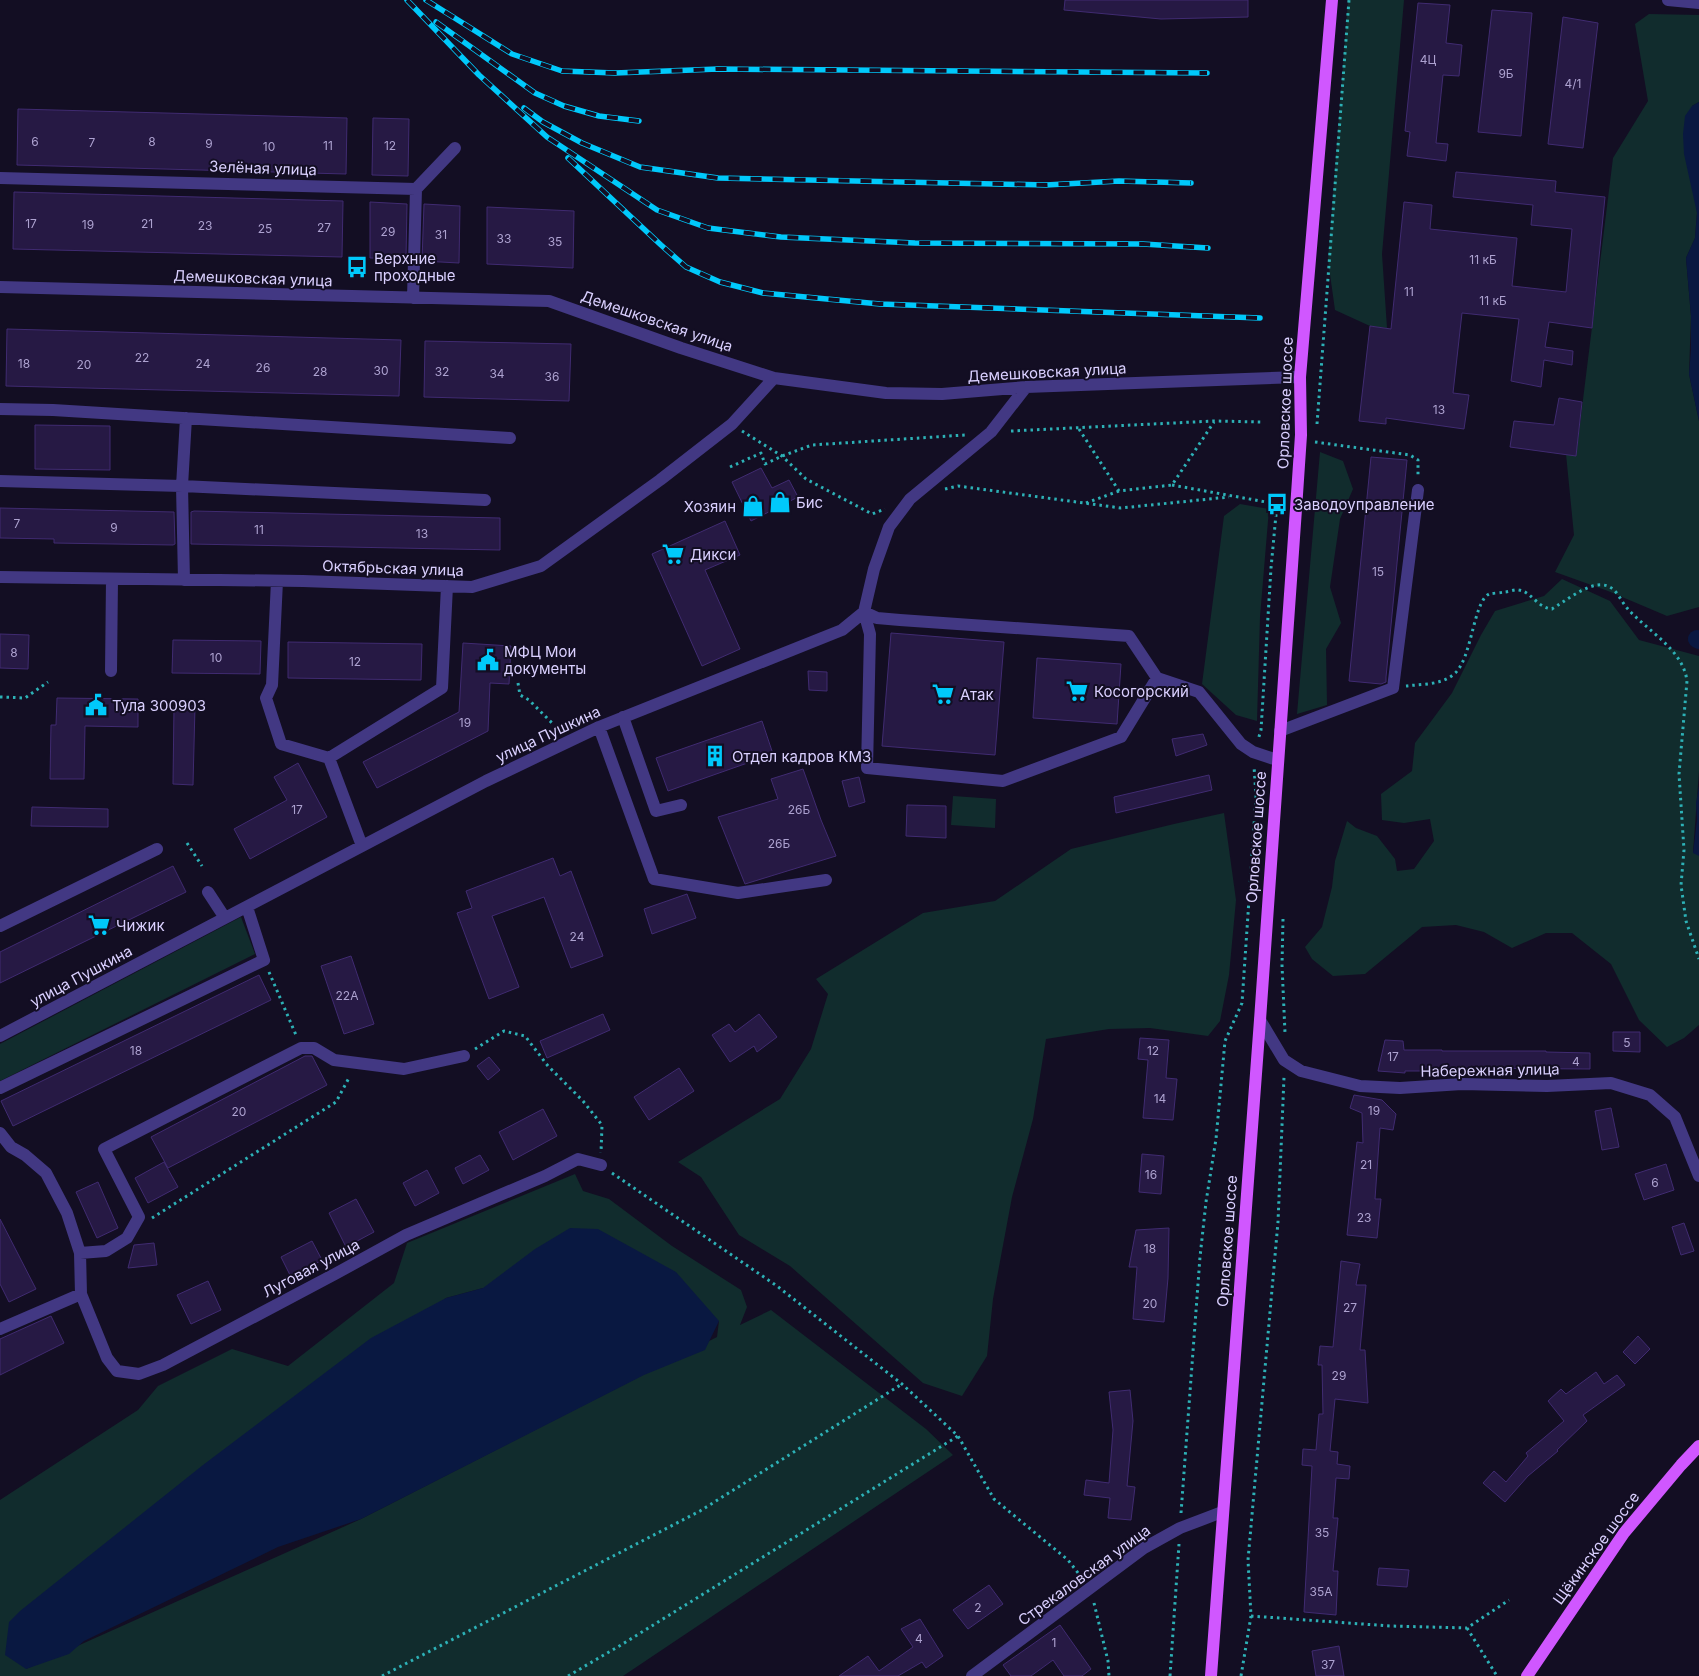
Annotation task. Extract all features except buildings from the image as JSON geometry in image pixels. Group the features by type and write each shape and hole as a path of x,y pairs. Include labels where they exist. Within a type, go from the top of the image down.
{"main road":[{"name":"Орловское шоссе","path":"1211,1676 1300,451 1300,377 1332,0"},
{"name":"Щёкинское шоссе","path":"1528,1676 1624,1533 1699,1446"}],"street":[{"path":"1668,0 1699,3"},
{"path":"413,298 416,189 455,148"},
{"name":"Зелёная улица","path":"0,178 416,189"},
{"name":"Демешковская улица","path":"0,287 549,301 681,348 774,378 886,393 942,394 1026,387 1300,377"},
{"name":"Октябрьская улица","path":"0,577 277,581 472,587 541,566 660,480 732,424 774,378"},
{"path":"1026,387 991,432 910,499 889,527 874,569 864,612 870,634 867,768 1003,781 1121,738 1157,678"},
{"path":"0,409 53,410 510,438"},
{"path":"184,580 182,486 186,418"},
{"path":"0,481 182,486 485,500"},
{"path":"1280,731 1393,688 1418,490"},
{"path":"111,671 112,579"},
{"path":"277,581 272,685 266,698 281,744 329,758 442,688 447,586"},
{"path":"864,612 876,618 1129,636 1157,678 1199,692 1241,744 1254,752 1278,760"},
{"name":"улица Пушкина","path":"0,1036 486,781 599,727 842,630 864,612"},
{"path":"623,717 656,811 681,805"},
{"path":"599,727 654,879 738,893 826,880"},
{"path":"329,758 362,846"},
{"path":"0,926 158,848"},
{"path":"208,892 226,918"},
{"path":"0,1088 264,960 247,907"},
{"name":"Набережная улица","path":"1260,1020 1284,1060 1301,1071 1360,1086 1400,1088 1462,1084 1547,1086 1611,1083 1650,1095 1675,1116 1699,1176"},
{"path":"80,1252 106,1251 127,1238 139,1217 104,1149 301,1048 314,1048 334,1060 404,1069 464,1056"},
{"name":"Луговая улица","path":"0,1132 11,1146 46,1173 67,1213 80,1252 81,1294 107,1358 117,1371 140,1374 180,1356 406,1235 545,1176 578,1159 601,1165"},
{"path":"0,1329 81,1294"},
{"name":"Стрекаловская улица","path":"972,1676 1144,1548 1180,1528 1222,1512"}],"path":[{"path":"1172,485 1214,421"},
{"path":"730,467 761,454 765,464 812,445 991,432 1214,421 1263,422"},
{"path":"732,424 782,456 806,479 872,514 887,508"},
{"path":"1079,429 1119,491"},
{"path":"1315,442 1410,455 1418,460 1418,490"},
{"path":"1083,504 1119,491 1172,485 1278,504 1271,568 1261,730 1254,752 1256,796 1242,1003 1225,1041 1216,1139 1200,1257 1170,1676"},
{"path":"939,491 958,486 1121,508 1232,497"},
{"path":"1393,688 1445,681 1456,673 1467,653 1478,613 1484,599 1489,594 1519,590 1527,593 1544,608 1552,609 1592,586 1605,585 1616,591 1627,608 1663,640 1686,671 1687,681 1679,774 1684,850 1682,885 1686,922 1699,959"},
{"path":"0,697 26,698 48,682"},
{"path":"518,683 520,695 529,700 552,723"},
{"path":"188,843 202,866"},
{"path":"264,960 301,1048"},
{"path":"464,1056 504,1031 525,1036 548,1066 583,1101 602,1125 601,1165 777,1286 902,1384 958,1436 994,1499 1068,1560 1090,1589 1108,1661 1109,1676"},
{"path":"1241,1676 1251,1616 1248,1560 1278,1222 1284,1060"},
{"path":"139,1217 153,1218 336,1102 358,1063"},
{"path":"382,1676 700,1511 902,1384"},
{"path":"568,1676 958,1436"},
{"path":"1251,1616 1390,1626 1467,1628 1509,1600"},
{"path":"1467,1628 1497,1676"}],"green space":[{"path":"1348,0 1404,0 1382,254 1387,328 1370,326 1335,310 1328,260"},
{"path":"1649,14 1699,15 1699,102 1692,106 1697,213 1695,238 1686,258 1691,316 1689,374 1699,421 1699,607 1667,616 1608,591 1555,572 1574,535 1566,454 1576,456 1613,158 1648,101 1635,24"},
{"path":"1320,452 1343,461 1353,489 1340,519 1330,587 1341,623 1326,649 1327,705 1297,714"},
{"path":"1240,504 1269,509 1260,617 1257,721 1236,715 1202,684 1224,516"},
{"path":"1562,579 1610,601 1639,640 1699,656 1699,771 1693,852 1699,853 1699,1025 1684,1038 1667,1047 1639,1020 1611,964 1572,933 1546,933 1512,948 1484,932 1456,925 1422,927 1365,974 1333,976 1312,959 1305,947 1322,927 1332,887 1335,861 1347,821 1356,828 1377,836 1395,859 1397,871 1414,869 1434,841 1430,819 1404,823 1382,820 1381,794 1412,771 1415,743 1452,693 1495,611 1544,596"},
{"path":"953,796 996,799 995,828 951,825"},
{"path":"1224,813 1236,900 1229,975 1220,1021 1208,1036 1150,1028 1109,1029 1046,1039 1033,1119 1012,1197 993,1299 987,1356 962,1396 923,1383 790,1266 739,1235 701,1177 678,1162 780,1099 811,1049 828,994 816,979 923,913 995,901 1071,849"},
{"path":"241,917 255,954 0,1081 0,1044"},
{"path":"575,1174 583,1191 609,1199 672,1246 741,1290 747,1307 740,1325 771,1310 926,1429 953,1455 623,1676 0,1676 0,1500 138,1410 158,1386 232,1349 288,1366 394,1283 407,1243","holes":["483,1288 719,1321 717,1337 361,1519 26,1669 446,1298"]}],"water":[{"path":"1699,102 1699,421 1689,374 1691,316 1686,258 1695,238 1697,213 1684,154 1683,134 1685,116 1692,106"},
{"path":"1699,786 1699,856 1693,853"},
{"path":"570,1228 598,1229 676,1272 719,1321 705,1350 644,1375 361,1519 278,1547 84,1641 69,1654 26,1669 5,1655 9,1622 20,1611 203,1465 371,1338 446,1298 483,1288 535,1249"}],"railway":[{"path":"407,0 479,75 547,137 657,210 708,228 781,237 915,243 1143,244 1208,248"},
{"path":"426,0 512,54 562,71 615,73 718,69 1207,73"},
{"path":"436,22 535,93 564,106 599,116 639,121"},
{"path":"524,108 543,122 582,143 640,167 718,178 1046,185 1119,181 1191,183"},
{"path":"568,158 686,267 720,282 763,293 880,304 1260,318"}],"place":[{"name":"Верхние проходные","path":"357,267"},
{"name":"Бис","path":"780,502"},
{"name":"Заводоуправление","path":"1277,504"},
{"name":"Хозяин","path":"753,506"},
{"name":"Дикси","path":"673,554"},
{"name":"МФЦ Мои документы","path":"488,660"},
{"name":"Косогорский","path":"1077,691"},
{"name":"Атак","path":"943,694"},
{"name":"Тула 300903","path":"96,705"},
{"name":"Отдел кадров КМЗ","path":"715,756"},
{"name":"Чижик","path":"99,925"}]}
